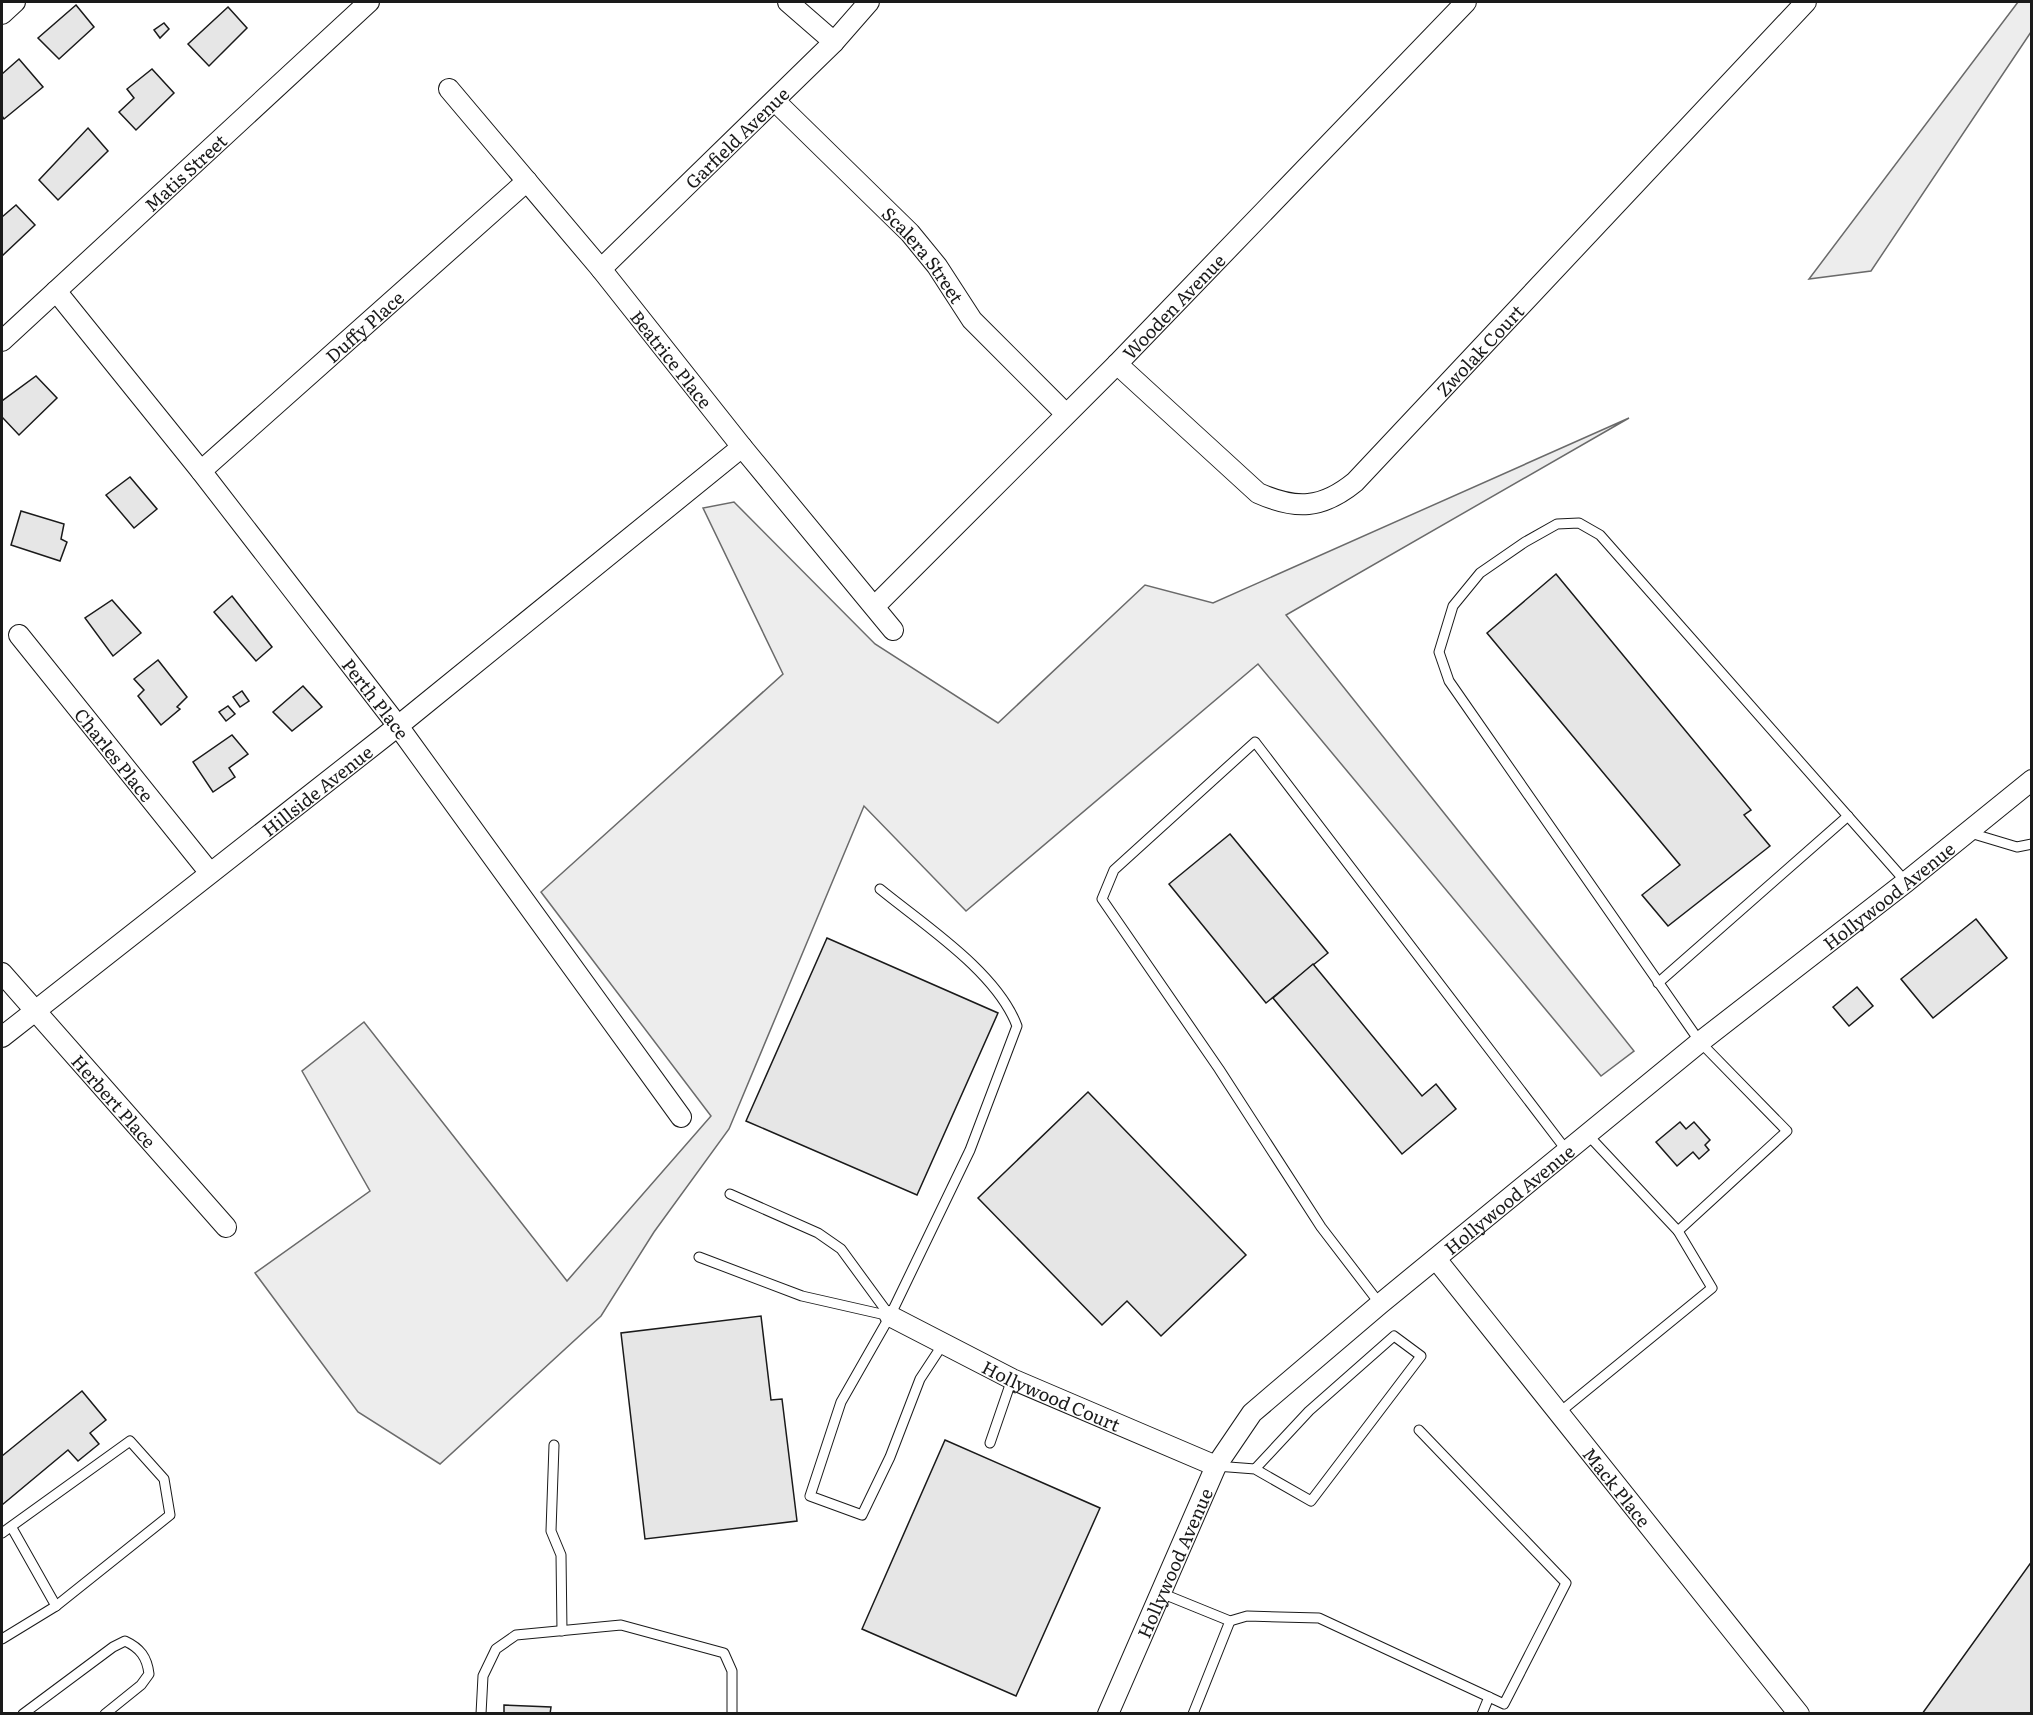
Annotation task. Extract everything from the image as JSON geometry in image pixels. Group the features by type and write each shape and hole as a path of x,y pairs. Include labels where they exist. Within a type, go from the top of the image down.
{"street":[{"path":"2,14 15,2"},
{"name":"Matis Street","path":"2,341 369,2"},
{"path":"788,2 834,42"},
{"name":"Garfield Avenue","path":"601,269 775,101 834,42 869,2"},
{"name":"Wooden Avenue","path":"875,606 1117,364 1466,2"},
{"name":"Zwolak Court","path":"1117,364 1258,493 1280,503 1304,505 1328,500 1355,482 1806,2"},
{"name":"Beatrice Place","path":"449,89 601,269 742,447 893,630"},
{"name":"Scalera Street","path":"775,101 910,233 937,266 972,320 1066,414"},
{"name":"Duffy Place","path":"201,471 527,181"},
{"name":"Perth Place","path":"56,291 201,471 398,726 681,1117"},
{"name":"Hillside Avenue","path":"2,1037 398,726 742,447"},
{"name":"Charles Place","path":"19,635 210,873"},
{"name":"Hollywood Avenue","path":"1108,1713 1216,1466 1252,1413 1380,1304 1700,1042 1906,882 2031,780"},
{"name":"Herbert Place","path":"2,974 226,1227"},
{"name":"Mack Place","path":"1436,1259 1799,1713"},
{"name":"Hollywood Court","path":"890,1316 1012,1379 1216,1466"}],"lane":[{"path":"1678,1231 1787,1131 1700,1042 1449,681 1439,652 1453,606 1480,573 1525,542 1557,524 1579,523 1600,535 1906,882"},
{"path":"1380,1304 1321,1227 1219,1069 1102,899 1114,870 1255,742 1568,1152"},
{"path":"1658,983 1848,816"},
{"path":"1967,832 2017,847 2031,844"},
{"path":"880,889 980,972 1011,1010 1017,1026 970,1150 890,1316 841,1402 810,1496 862,1515 890,1457 920,1379 944,1344"},
{"path":"1560,1412 1712,1288 1678,1231 1588,1135"},
{"path":"730,1194 818,1233 841,1249 890,1316"},
{"path":"699,1257 802,1296 890,1316"},
{"path":"1216,1466 1255,1469 1311,1501 1420,1356 1394,1336 1309,1411 1255,1469"},
{"path":"990,1443 1012,1379"},
{"path":"1161,1593 1230,1621 1247,1616 1319,1618 1504,1704 1566,1583 1419,1430"},
{"path":"2,1533 130,1441 164,1479 170,1515 56,1606 2,1639"},
{"path":"554,1445 550,1531 561,1555 562,1631"},
{"path":"12,1528 56,1606"},
{"path":"1193,1713 1230,1621"},
{"path":"481,1713 483,1676 496,1648 516,1635 621,1625 724,1653 732,1671 732,1713"},
{"path":"23,1713 113,1647 125,1641 137,1646 148,1661 150,1674 141,1685 105,1713"},
{"path":"1482,1713 1489,1697"}],"shaded area":[{"path":"2018,2 2031,2 2031,32 1871,271 1809,279"},
{"path":"1629,418 1286,615 1634,1051 1601,1076 1258,664 966,911 864,806 729,1129 654,1232 601,1316 440,1464 358,1412 255,1273 370,1191 302,1071 364,1022 567,1281 711,1116 541,892 783,674 703,508 734,502 875,644 998,723 1145,585 1213,603"}],"building":[{"path":"76,5 94,27 59,59 38,38"},
{"path":"228,7 247,28 209,66 188,44"},
{"path":"164,23 169,29 160,38 154,30"},
{"path":"19,59 43,87 4,119 2,116 2,74"},
{"path":"152,69 174,93 136,130 119,112 134,98 127,89"},
{"path":"88,128 108,151 58,200 39,180"},
{"path":"16,205 35,225 2,256 2,217"},
{"path":"36,376 57,398 19,435 2,417 2,401"},
{"path":"130,477 157,509 134,528 106,495"},
{"path":"21,511 64,524 61,539 67,542 60,561 11,545"},
{"path":"1556,574 1751,810 1744,815 1770,846 1668,926 1642,895 1680,865 1487,633"},
{"path":"232,596 272,647 256,661 214,612"},
{"path":"112,600 141,633 113,656 85,618"},
{"path":"158,660 187,697 177,707 180,709 161,725 138,696 144,690 134,679"},
{"path":"303,686 322,707 292,731 273,712"},
{"path":"242,691 249,701 240,707 233,697"},
{"path":"228,706 235,714 226,721 219,712"},
{"path":"232,735 248,754 229,768 235,777 213,792 193,762"},
{"path":"1230,834 1328,953 1266,1003 1169,884"},
{"path":"1976,919 2007,958 1933,1018 1901,979"},
{"path":"827,938 998,1013 917,1195 746,1121"},
{"path":"1313,964 1422,1096 1436,1084 1456,1109 1402,1154 1273,998"},
{"path":"1857,987 1873,1006 1849,1026 1833,1007"},
{"path":"1088,1092 1246,1255 1161,1336 1127,1301 1102,1325 978,1198"},
{"path":"1680,1122 1686,1129 1694,1122 1710,1140 1705,1145 1709,1150 1699,1159 1693,1152 1677,1166 1656,1142"},
{"path":"761,1316 771,1400 782,1399 797,1521 645,1539 621,1333"},
{"path":"82,1391 106,1420 90,1433 99,1444 78,1461 68,1450 2,1505 2,1456"},
{"path":"945,1440 1100,1508 1016,1696 862,1629"},
{"path":"2032,1561 2032,1714 1922,1714"},
{"path":"504,1705 551,1707 550,1714 504,1714"}]}
